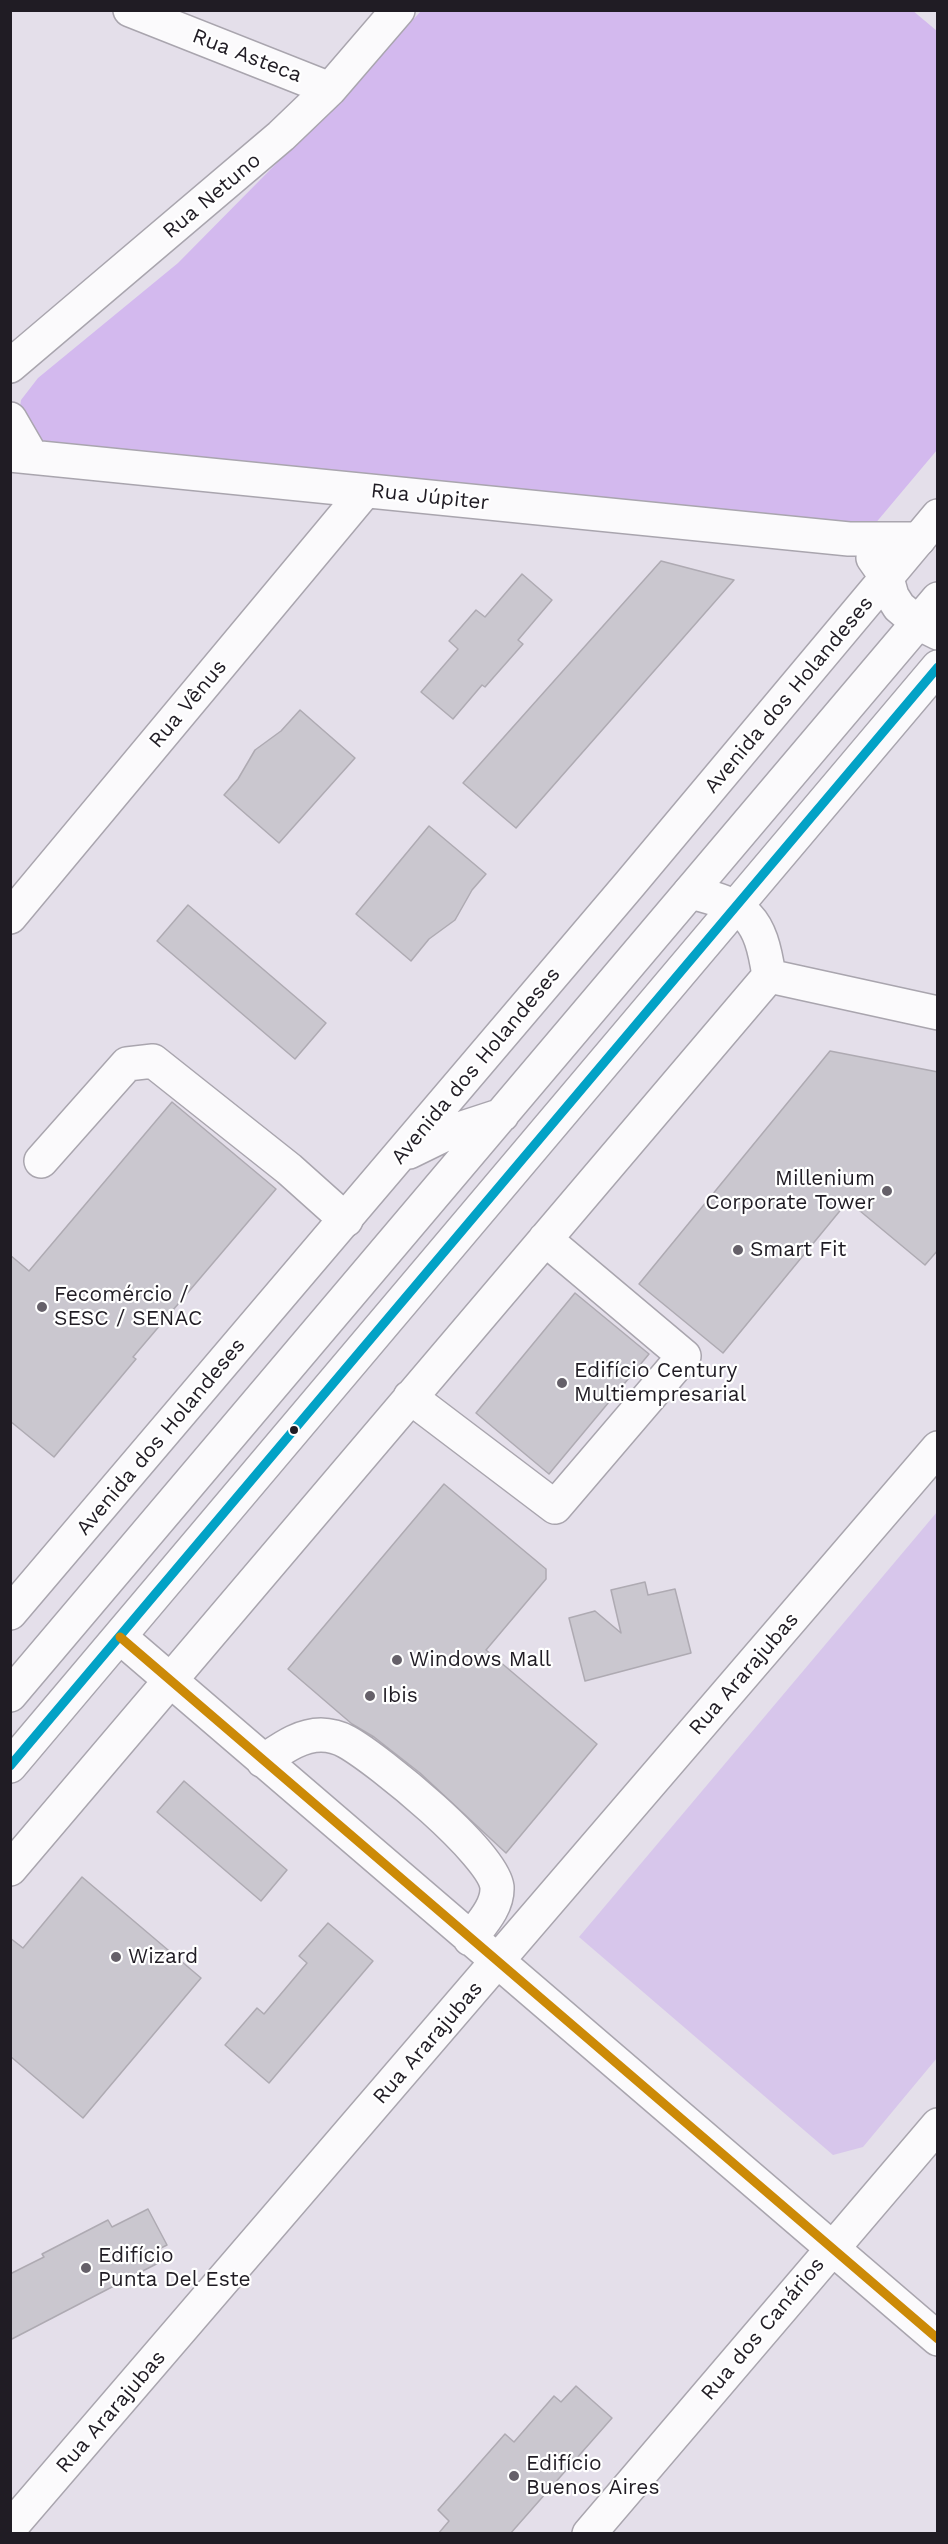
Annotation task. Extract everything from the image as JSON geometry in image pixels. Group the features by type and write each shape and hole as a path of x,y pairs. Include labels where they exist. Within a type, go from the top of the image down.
{"street":[{"name":"Rua Asteca","path":"130,10 330,89"},
{"name":"Rua Netuno","path":"10,366 230,181 330,89 398,10"},
{"path":"10,419 21,456"},
{"name":"Rua Júpiter","path":"21,456 849,539 928,527"},
{"name":"Rua Vênus","path":"10,917 365,491"},
{"name":"Avenida dos Holandeses","path":"10,1613 399,1158 928,527"},
{"path":"10,1695 690,892 931,618 899,607 892,596 887,578 870,555 849,539"},
{"path":"10,1766 938,667"},
{"path":"690,892 714,898 735,907 754,923 761,936 769,976"},
{"path":"769,976 938,1013"},
{"path":"10,1869 769,976"},
{"path":"41,1161 127,1064 153,1061 346,1220"},
{"path":"399,1158 450,1132 502,1115"},
{"path":"410,1397 555,1507 684,1356 545,1239"},
{"name":"Rua Ararajubas","path":"10,2528 938,1448"},
{"path":"120,1637 831,2250 938,2339"},
{"path":"263,1761 291,1744 308,1737 321,1735 333,1737 356,1748 448,1821 494,1876 497,1888 495,1902 470,1939"},
{"name":"Rua dos Canários","path":"589,2534 938,2125"}],"shaded area":[{"path":"912,10 937,31 937,450 874,525 34,444 18,421 21,400 38,378 178,263 342,97 421,11"},
{"path":"937,1512 937,2058 863,2147 833,2155 579,1937"}],"building":[{"path":"661,561 734,580 516,828 463,783"},
{"path":"522,574 552,600 518,640 523,644 485,687 482,685 453,719 421,692 458,649 449,641 476,610 485,617"},
{"path":"300,710 355,758 279,843 224,795 238,779 255,750 281,731"},
{"path":"429,826 486,874 472,890 455,920 429,939 411,961 356,914"},
{"path":"188,905 326,1023 295,1059 157,941"},
{"path":"830,1051 938,1072 938,1250 925,1265 848,1201 723,1353 639,1284"},
{"path":"172,1102 276,1189 133,1357 136,1359 54,1457 10,1421 10,1255 29,1271"},
{"name":"Edifício Century Multiempresarial","path":"575,1293 649,1354 549,1474 476,1413"},
{"name":"Windows Mall","path":"444,1484 546,1569 546,1579 486,1650 597,1744 506,1853 420,1773 374,1737 352,1724 288,1669"},
{"path":"645,1582 648,1595 675,1589 691,1653 585,1681 569,1618 595,1611 621,1633 611,1590"},
{"path":"184,1781 287,1870 261,1901 157,1812"},
{"path":"82,1877 201,1978 83,2118 10,2056 10,1938 23,1948"},
{"path":"328,1923 373,1961 269,2083 225,2045 257,2008 264,2014 307,1963 299,1956"},
{"name":"Edifício Punta Del Este","path":"148,2209 167,2245 157,2250 162,2261 10,2340 10,2274 44,2257 42,2254 108,2220 112,2227"},
{"name":"Edifício Buenos Aires","path":"576,2386 612,2418 510,2534 438,2534 449,2521 438,2510 505,2434 514,2442 554,2396 561,2402"}],"transit line":[{"path":"10,1766 938,667"},
{"path":"120,1637 938,2339"}],"place":[{"name":"Millenium Corporate Tower","path":"887,1191"},
{"name":"Smart Fit","path":"738,1250"},
{"name":"Fecomércio / SESC / SENAC","path":"42,1307"},
{"name":"Edifício Century Multiempresarial","path":"562,1383"},
{"name":"Windows Mall","path":"397,1660"},
{"name":"Ibis","path":"370,1696"},
{"name":"Wizard","path":"116,1957"},
{"name":"Edifício Punta Del Este","path":"86,2268"},
{"name":"Edifício Buenos Aires","path":"514,2476"}]}
